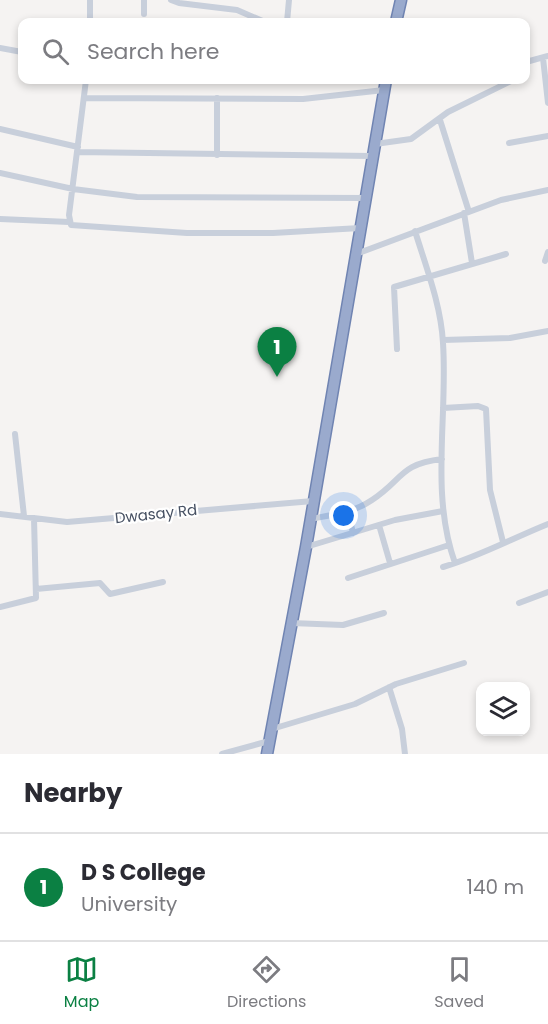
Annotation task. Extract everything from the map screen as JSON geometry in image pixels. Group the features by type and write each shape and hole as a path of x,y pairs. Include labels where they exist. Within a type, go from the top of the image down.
{"highway":[{"path":"397,18 401,0"},
{"path":"267,754 306,547 385,85"}],"street":[{"path":"90,0 90,18"},
{"path":"144,0 144,14"},
{"path":"171,0 179,3 204,2 237,10 256,18"},
{"path":"287,18 289,0"},
{"path":"0,48 18,51"},
{"path":"530,61 546,57 548,103"},
{"path":"69,222 86,84"},
{"path":"374,144 411,139 448,112 505,84"},
{"path":"84,98 303,99 385,85"},
{"path":"217,98 218,155"},
{"path":"440,120 467,212 472,263"},
{"path":"0,129 78,149 218,155 372,156"},
{"path":"509,143 548,136"},
{"path":"0,173 73,189 166,198 365,198"},
{"path":"356,254 501,200 548,190"},
{"path":"0,219 69,222 73,226 187,233 273,233 360,228"},
{"path":"415,231 429,276 443,340 443,511 455,563"},
{"path":"545,261 548,252"},
{"path":"397,349 394,287 506,254"},
{"path":"443,340 498,339 548,331"},
{"path":"443,408 478,406 486,409 490,490 503,542"},
{"path":"15,434 24,516"},
{"path":"310,519 348,512 375,499 416,463 442,459"},
{"name":"Dwasay Rd","path":"0,514 67,522 313,501"},
{"path":"306,547 412,516 443,511"},
{"path":"348,512 353,533"},
{"path":"0,607 33,600 36,589 34,518"},
{"path":"443,567 548,524"},
{"path":"379,525 390,563"},
{"path":"348,578 449,544"},
{"path":"36,589 100,583 110,594 163,582"},
{"path":"519,603 548,592"},
{"path":"290,623 343,625 384,613"},
{"path":"271,730 355,704 389,687 464,663"},
{"path":"389,687 402,729 405,754"},
{"path":"222,754 269,741"}],"place":[{"name":"D S College","path":"277,377"}]}
